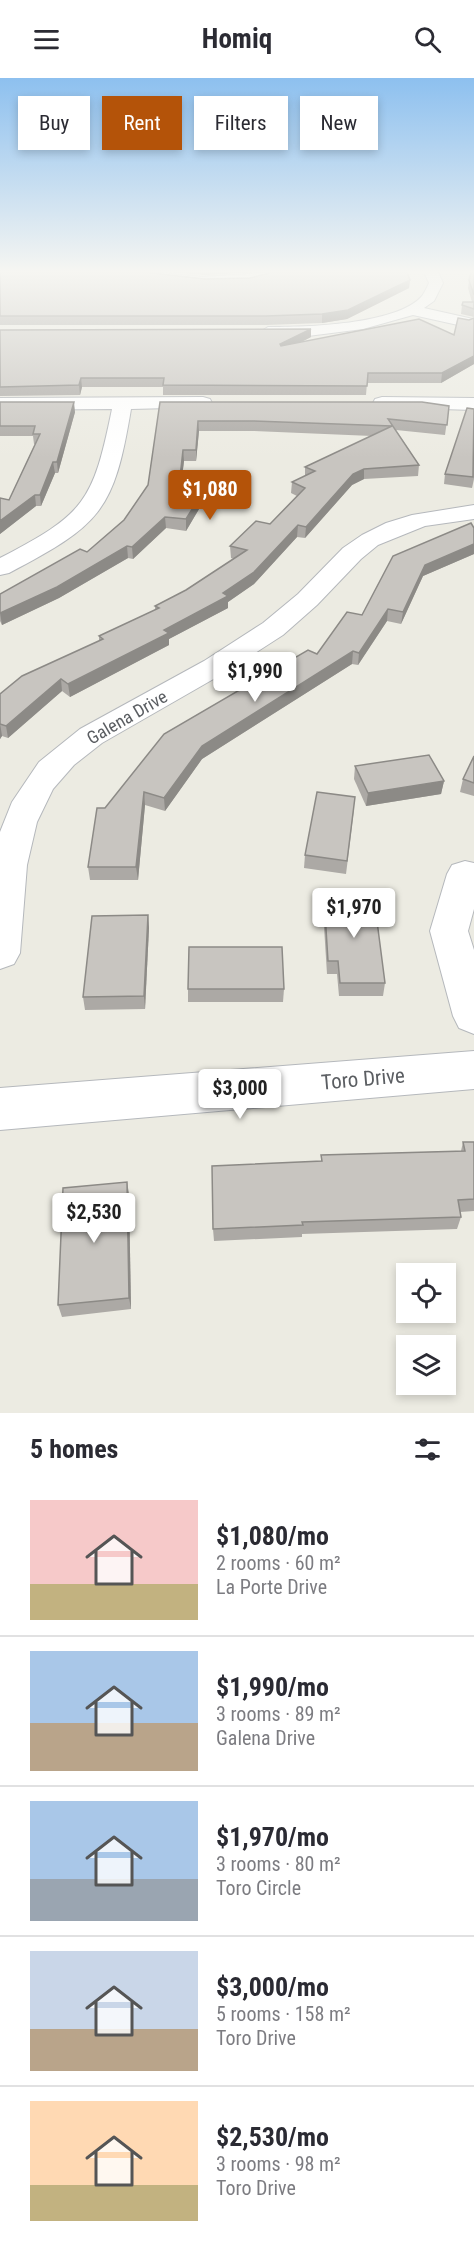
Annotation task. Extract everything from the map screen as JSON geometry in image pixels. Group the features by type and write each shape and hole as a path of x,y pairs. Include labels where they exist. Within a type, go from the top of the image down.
{"street":[{"path":"0,404 216,403"},
{"path":"367,403 474,404"},
{"path":"0,568 48,543 90,508 105,480 123,404"},
{"name":"Galena Drive","path":"0,953 10,858 17,830 27,803 61,758 114,723 206,672 274,628 356,549 404,525 414,512 474,512"},
{"path":"465,874 449,931 474,1016"},
{"name":"Toro Drive","path":"0,1109 474,1070"}],"building":[{"path":"0,334 300,334 280,344 281,346 341,334 474,334 474,356 442,373 368,373 367,386 163,385 164,378 81,378 79,385 0,387"},
{"path":"0,402 74,402 57,462 53,462 40,495 35,495 0,521 0,498 9,500 40,434 33,434 35,426 0,426"},
{"path":"160,402 422,402 449,406 447,425 388,419 419,465 364,469 353,474 306,527 298,525 254,572 223,593 228,596 164,630 169,633 68,684 61,679 6,726 0,724 0,694 22,676 103,639 99,636 159,608 155,606 186,590 247,550 230,546 256,521 270,524 305,488 292,482 315,471 305,467 392,426 198,421 196,450 183,450 178,496 199,498 186,519 165,517 132,547 127,546 57,587 0,613 0,594 80,549 87,552 124,520 148,485"},
{"path":"467,408 474,409 473,477 445,474"},
{"path":"471,523 474,528 474,544 425,565 403,612 388,609 359,653 353,651 202,746 164,798 144,792 136,867 88,867 97,808 105,808 164,734 308,650 317,654 347,612 362,615 393,556"},
{"path":"429,755 444,781 368,793 355,766"},
{"path":"474,756 474,783 463,779"},
{"path":"317,792 355,797 347,861 305,855"},
{"path":"324,897 374,898 385,983 340,983 338,961 328,961"},
{"path":"148,915 144,996 83,997 92,916"},
{"path":"189,947 282,947 284,989 188,989"},
{"path":"463,1142 474,1142 474,1199 458,1200 461,1217 302,1222 303,1225 213,1229 212,1166 322,1161 321,1155 465,1151"},
{"path":"127,1182 129,1298 58,1305 63,1188"}]}
